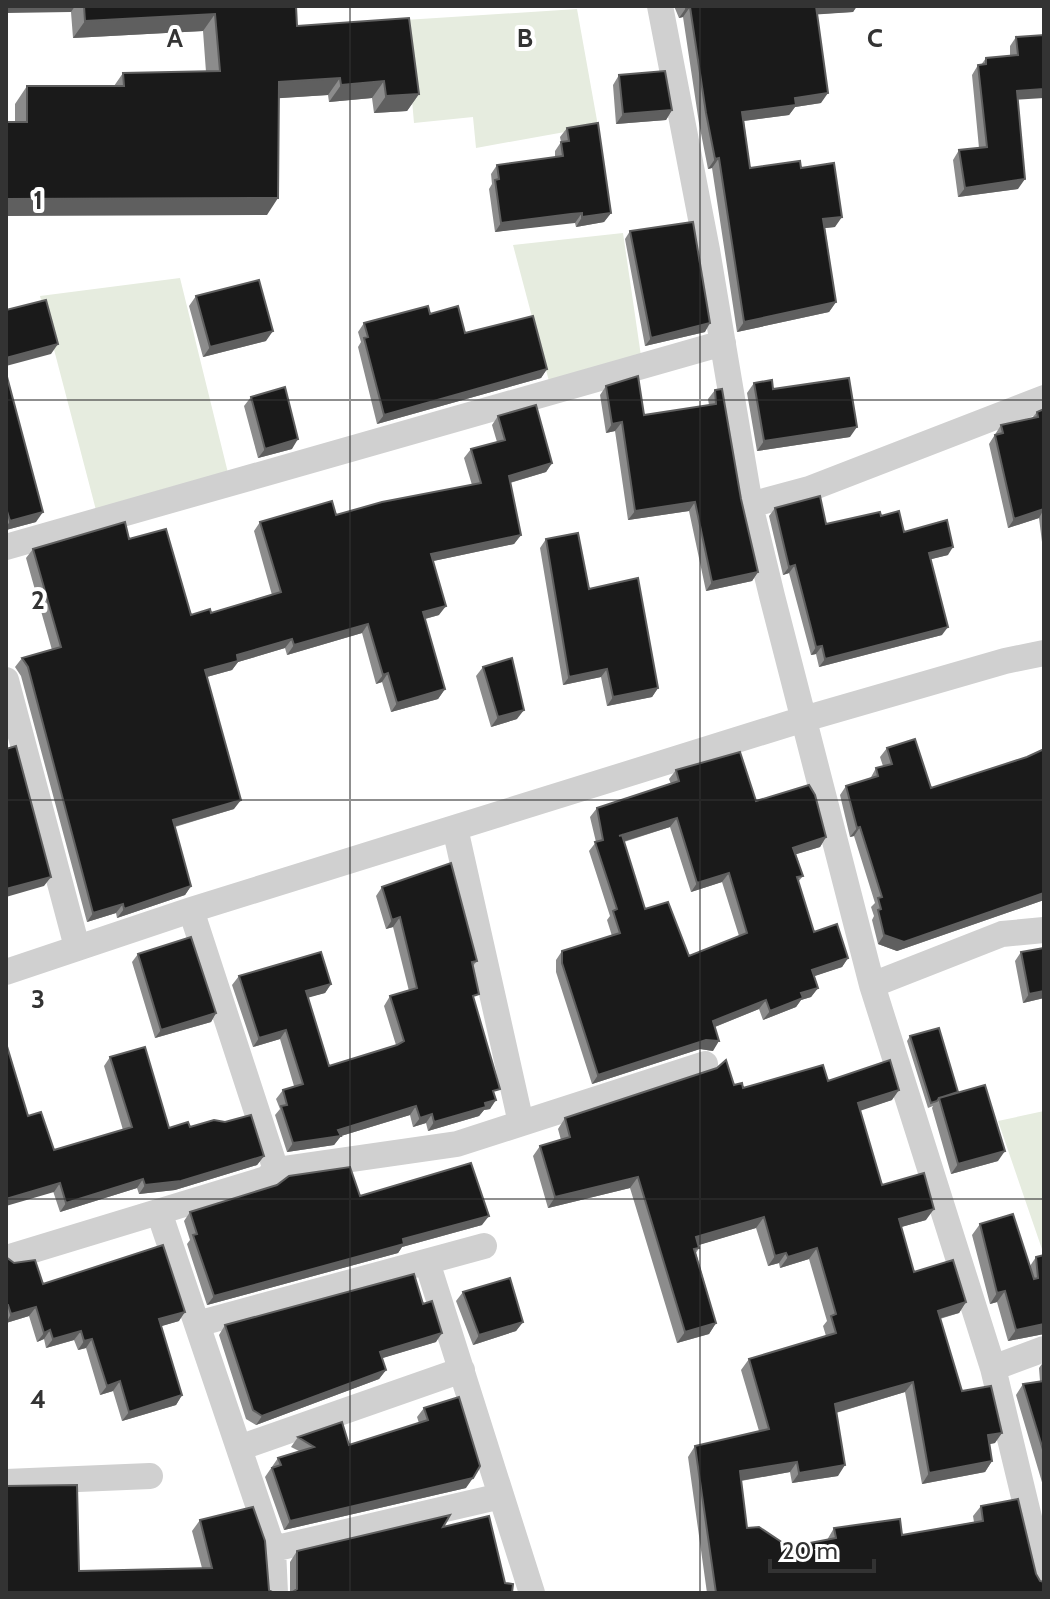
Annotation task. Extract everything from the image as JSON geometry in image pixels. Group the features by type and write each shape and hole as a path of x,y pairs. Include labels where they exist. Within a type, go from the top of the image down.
{"street":[{"path":"660,6 750,505 872,985 1038,1521 1044,1580"},
{"path":"6,547 723,343"},
{"path":"750,505 809,489 1044,398"},
{"path":"6,972 191,910 804,719 1005,661 1044,653"},
{"path":"6,680 77,947"},
{"path":"455,828 521,1123"},
{"path":"191,910 276,1170"},
{"path":"872,985 1002,934 1044,930"},
{"path":"10,1257 266,1179 276,1170 457,1144 705,1064"},
{"path":"159,1212 273,1549 275,1593"},
{"path":"197,1324 484,1246"},
{"path":"427,1262 532,1593"},
{"path":"993,1368 1044,1349"},
{"path":"239,1448 462,1370"},
{"path":"6,1482 150,1476"},
{"path":"273,1549 501,1496"}],"shaded area":[{"path":"577,9 598,126 476,148 473,117 414,123 405,20"},
{"path":"623,233 641,356 550,385 513,245"},
{"path":"180,278 230,481 97,514 40,296"},
{"path":"1044,1111 1044,1255 998,1121"}],"building":[{"path":"84,6 296,6 297,26 409,18 419,94 386,96 384,81 341,85 340,78 279,82 278,198 6,199 6,122 27,122 27,86 124,86 123,73 220,71 215,14 85,21"},
{"path":"685,6 816,6 828,93 795,98 796,105 742,112 750,168 800,161 801,168 834,163 842,217 823,219 836,302 744,322 719,158 715,159 706,113 690,7"},
{"path":"1044,35 1044,89 1017,91 1025,179 965,188 959,150 987,147 978,65 986,64 986,58 1018,55 1016,37"},
{"path":"665,71 672,110 623,114 619,75"},
{"path":"598,123 611,213 582,217 582,213 571,214 501,223 495,180 499,179 497,165 563,156 561,142 569,141 567,128"},
{"path":"693,222 710,323 651,338 630,231"},
{"path":"259,280 273,331 210,347 196,296"},
{"path":"46,300 58,344 6,358 6,310"},
{"path":"428,306 430,314 458,306 465,333 533,316 547,369 384,415 364,338 368,337 364,323"},
{"path":"6,373 43,512 10,521 6,508"},
{"path":"638,376 644,415 716,404 715,390 722,389 741,499 758,572 712,582 695,502 635,511 622,422 612,424 606,386"},
{"path":"849,378 857,427 764,441 754,383 772,380 773,389"},
{"path":"285,387 298,439 265,449 251,397"},
{"path":"536,405 552,463 509,476 521,535 431,554 446,606 423,612 445,689 397,703 388,673 383,675 368,624 294,645 292,639 237,655 238,661 205,670 241,800 173,820 191,886 124,909 123,904 93,913 28,667 22,658 61,647 33,549 125,522 129,539 166,529 191,615 210,609 211,613 281,592 260,522 332,501 336,515 382,502 481,483 471,449 505,440 498,416"},
{"path":"1044,409 1044,509 1014,519 995,435 1003,433 1001,425 1038,417 1037,412"},
{"path":"820,496 826,524 899,511 904,532 947,520 953,547 929,553 948,627 825,659 822,646 816,647 795,565 789,567 775,508"},
{"path":"578,533 589,589 638,578 658,688 613,697 607,669 569,677 546,539"},
{"path":"512,658 524,710 498,717 483,667"},
{"path":"915,739 931,788 1044,749 1044,893 904,942 884,935 878,910 881,909 878,898 882,897 860,827 857,828 846,786 878,776 876,768 892,764 887,748"},
{"path":"16,746 51,877 6,889 6,749"},
{"path":"740,752 756,801 809,785 815,795 826,837 793,848 803,876 797,877 814,932 837,924 848,958 812,970 818,988 801,993 803,998 770,1011 766,1000 713,1021 719,1041 706,1040 598,1075 562,963 562,951 620,933 613,911 617,909 595,842 603,840 597,808 679,781 676,770","holes":["677,818 697,883 729,873 747,933 689,956 668,902 645,909 622,835"]},
{"path":"451,863 477,961 472,962 479,994 473,996 500,1089 493,1091 496,1100 485,1103 486,1107 434,1122 432,1114 420,1118 416,1106 338,1130 341,1136 293,1143 281,1106 287,1105 283,1090 303,1084 286,1030 259,1038 239,976 321,952 331,984 306,991 329,1066 397,1045 404,1041 390,996 417,988 400,917 392,920 382,887"},
{"path":"191,937 216,1013 161,1030 138,954"},
{"path":"1044,948 1044,991 1029,994 1021,952"},
{"path":"939,1028 958,1092 931,1103 910,1036"},
{"path":"6,1043 28,1116 41,1112 54,1150 132,1127 110,1057 145,1047 169,1128 188,1122 190,1127 251,1115 264,1156 181,1181 145,1185 143,1179 66,1203 60,1183 6,1199"},
{"path":"726,1060 734,1085 742,1083 743,1088 823,1065 828,1081 890,1060 899,1090 858,1103 882,1185 924,1173 934,1209 899,1219 914,1272 953,1260 966,1302 938,1311 962,1391 991,1386 1002,1433 988,1435 992,1461 929,1473 913,1382 835,1404 845,1465 799,1473 797,1462 740,1471 747,1528 759,1527 789,1547 836,1538 834,1528 900,1519 902,1535 983,1521 981,1506 1018,1499 1036,1574 1044,1582 1044,1593 716,1593 695,1446 769,1429 749,1359 836,1333 831,1316 836,1314 817,1248 788,1257 786,1253 775,1256 764,1217 696,1237 699,1248 694,1249 716,1323 685,1332 638,1177 555,1197 540,1146 570,1137 565,1118 717,1068"},
{"path":"985,1085 1005,1151 958,1164 939,1098"},
{"path":"471,1163 489,1216 403,1239 404,1244 214,1296 193,1235 197,1234 190,1212 277,1185 289,1176 350,1167 360,1196"},
{"path":"1013,1214 1034,1279 1038,1278 1036,1257 1044,1255 1044,1324 1016,1330 1005,1291 997,1293 980,1224"},
{"path":"163,1245 185,1312 159,1319 182,1395 129,1412 120,1381 107,1386 92,1339 84,1341 81,1331 53,1339 50,1330 44,1333 36,1307 11,1314 6,1305 6,1257 14,1263 35,1260 43,1284"},
{"path":"414,1274 423,1304 432,1301 442,1333 380,1352 386,1370 262,1416 253,1410 225,1325"},
{"path":"510,1278 523,1322 479,1335 463,1292"},
{"path":"1044,1381 1044,1453 1023,1384"},
{"path":"459,1397 480,1466 473,1478 290,1521 272,1468 281,1465 278,1458 314,1447 298,1437 342,1422 349,1445 428,1420 424,1408"},
{"path":"77,1485 79,1571 212,1568 200,1520 253,1507 265,1541 269,1590 274,1593 6,1593 6,1486"},
{"path":"450,1515 443,1527 489,1516 505,1583 513,1584 512,1593 291,1593 297,1589 297,1551"}]}
